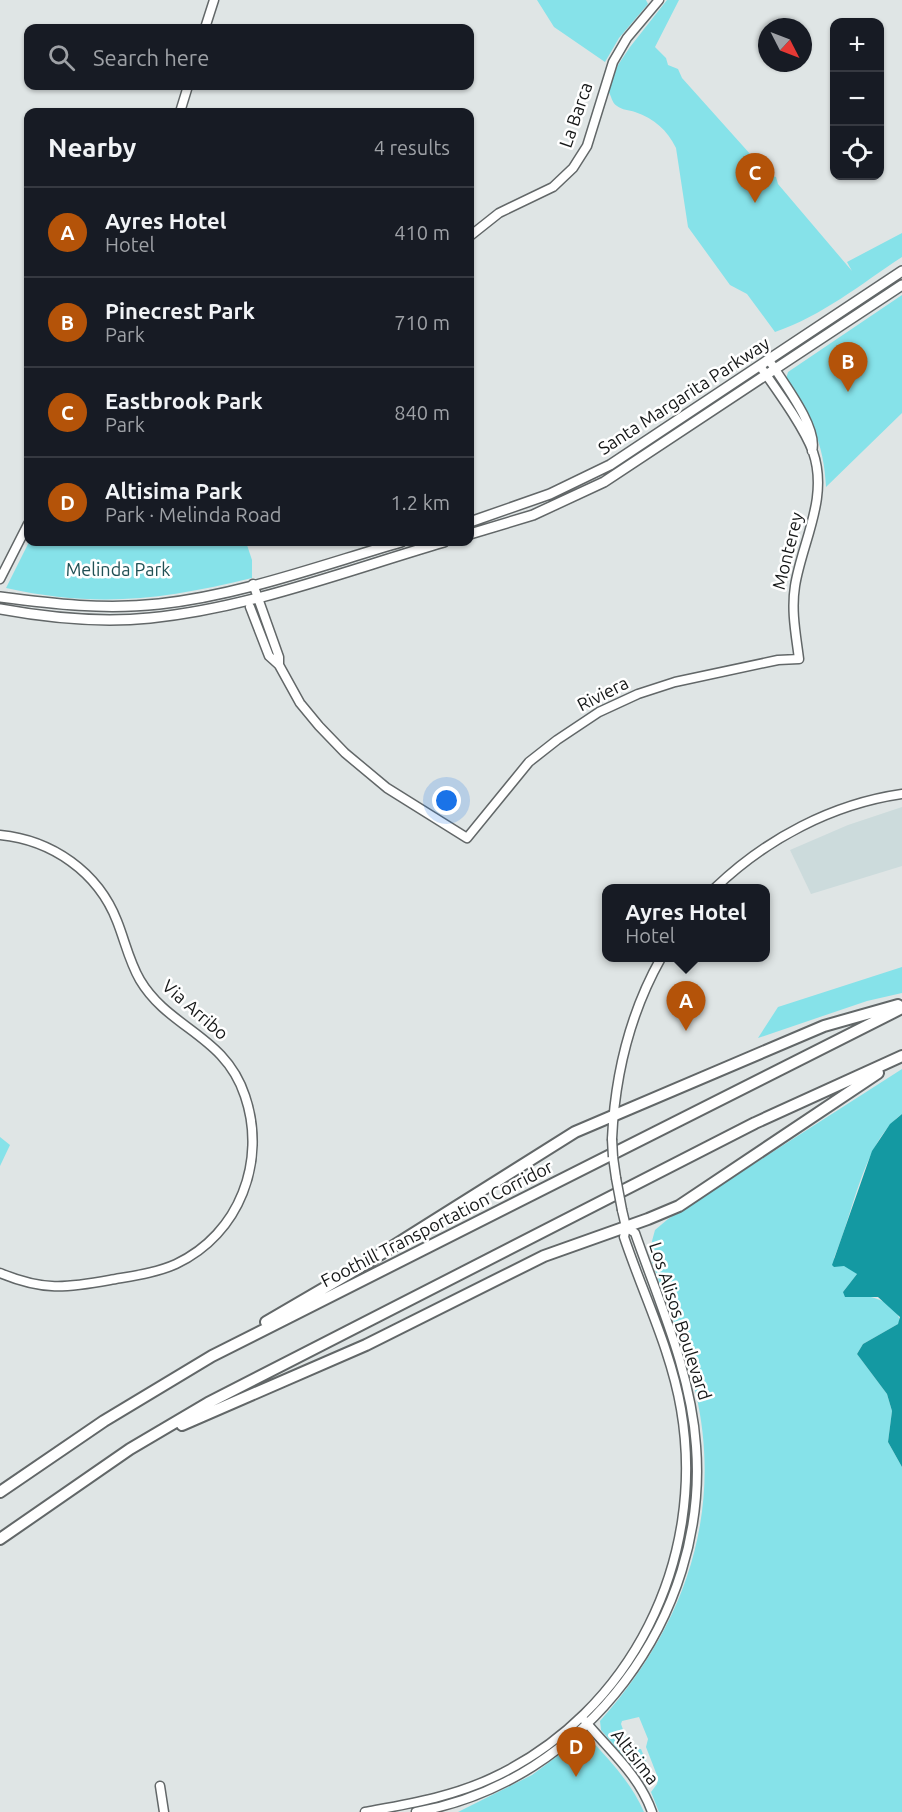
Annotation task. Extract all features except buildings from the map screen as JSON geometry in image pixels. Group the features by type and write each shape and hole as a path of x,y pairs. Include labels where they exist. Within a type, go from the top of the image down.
{"highway":[{"path":"212,1356 502,1180 575,1132 613,1113 647,1102 824,1026 902,1006"},
{"name":"Foothill Transportation Corridor","path":"0,1492 104,1421 212,1356 902,1006"},
{"path":"130,1449 366,1345 552,1252 669,1210 698,1194 902,1058"},
{"path":"0,1539 130,1449 208,1403 755,1123 902,1058"}],"main road":[{"name":"Santa Margarita Parkway","path":"474,521 533,501 595,473 902,271"},
{"name":"Santa Margarita Parkway","path":"474,533 533,515 604,482 771,374 902,285"},
{"path":"0,597 62,605 124,607 172,603 248,586 387,546"},
{"path":"0,609 65,618 118,619 183,614 251,602 431,546"}],"street":[{"path":"206,24 214,0"},
{"name":"La Barca","path":"474,233 499,213 552,187 573,168 586,146 613,62 627,38 659,0"},
{"path":"181,108 187,90"},
{"name":"Monterey","path":"769,360 771,374 812,451"},
{"name":"Monterey","path":"760,366 771,374 809,425 814,444 812,451 817,503 799,566 793,600 799,659"},
{"path":"800,429 809,425"},
{"path":"0,579 24,532"},
{"path":"248,586 251,602"},
{"name":"Riviera","path":"251,602 266,639 279,657 279,665 304,709 345,753 387,788 467,838 529,762 599,712 638,694 675,682 778,660 799,659"},
{"path":"720,884 757,854 797,829 834,812 902,794"},
{"name":"Via Arribo","path":"0,835 33,841 50,848 68,858 89,876 108,903 130,960 146,988 164,1008 217,1049 239,1078 251,1113 254,1133 248,1181 235,1209 225,1225 191,1256 156,1271 63,1288 29,1284 0,1273"},
{"name":"Los Alisos Boulevard","path":"365,1812 428,1800 491,1779 544,1747 581,1716 629,1662 651,1624 673,1568 684,1513 687,1475 680,1400 670,1365 624,1237 626,1227 612,1139 618,1074 630,1025 659,962"},
{"name":"Los Alisos Boulevard","path":"416,1812 464,1799 511,1778 550,1755 587,1724 628,1678 655,1637 686,1560 696,1504 696,1445 687,1388 634,1233 626,1227"},
{"name":"Altisima","path":"581,1716 630,1771 652,1812"},
{"path":"160,1786 164,1812"}],"shaded area":[{"path":"902,807 902,866 811,894 790,850 848,825"},
{"path":"902,1114 902,1467 888,1442 892,1411 887,1394 857,1354 863,1344 898,1324 900,1317 878,1297 845,1297 843,1292 857,1274 844,1266 834,1267 832,1265 872,1151 890,1124"}],"green space":[{"path":"537,0 646,0 648,4 619,38 605,62 554,27"},
{"path":"667,0 679,0 655,47 666,58 668,65 678,69 682,78 769,175 776,177 778,184 852,271 847,262 902,233 902,257 825,308 775,332 747,294 730,285 688,227 676,148 669,136 649,118 617,106 608,91 618,65"},
{"path":"902,295 902,413 826,487 819,443 809,418 786,379 788,372"},
{"name":"Melinda Park","path":"27,546 247,546 252,560 252,578 159,596 129,599 70,598 6,588"},
{"path":"902,967 902,993 867,1001 758,1038 778,1007"},
{"path":"902,1069 902,1114 889,1126 868,1161 834,1258 857,1274 843,1292 876,1298 891,1306 900,1320 898,1324 863,1344 857,1354 887,1394 892,1411 888,1442 902,1467 902,1812 659,1812 651,1792 658,1778 646,1747 648,1739 639,1717 622,1721 621,1724 630,1749 641,1749 653,1779 649,1786 601,1730 600,1721 629,1686 654,1649 674,1610 689,1570 700,1528 704,1484 703,1440 691,1376 649,1252 655,1230 668,1219"},
{"path":"0,1137 10,1145 0,1166"},
{"path":"579,1740 584,1743 591,1740 599,1748 627,1783 644,1812 458,1812 532,1775"}],"place":[{"name":"Eastbrook Park","path":"755,203"},
{"name":"Pinecrest Park","path":"848,392"},
{"name":"Ayres Hotel","path":"686,1031"},
{"name":"Altisima Park","path":"576,1777"}]}
